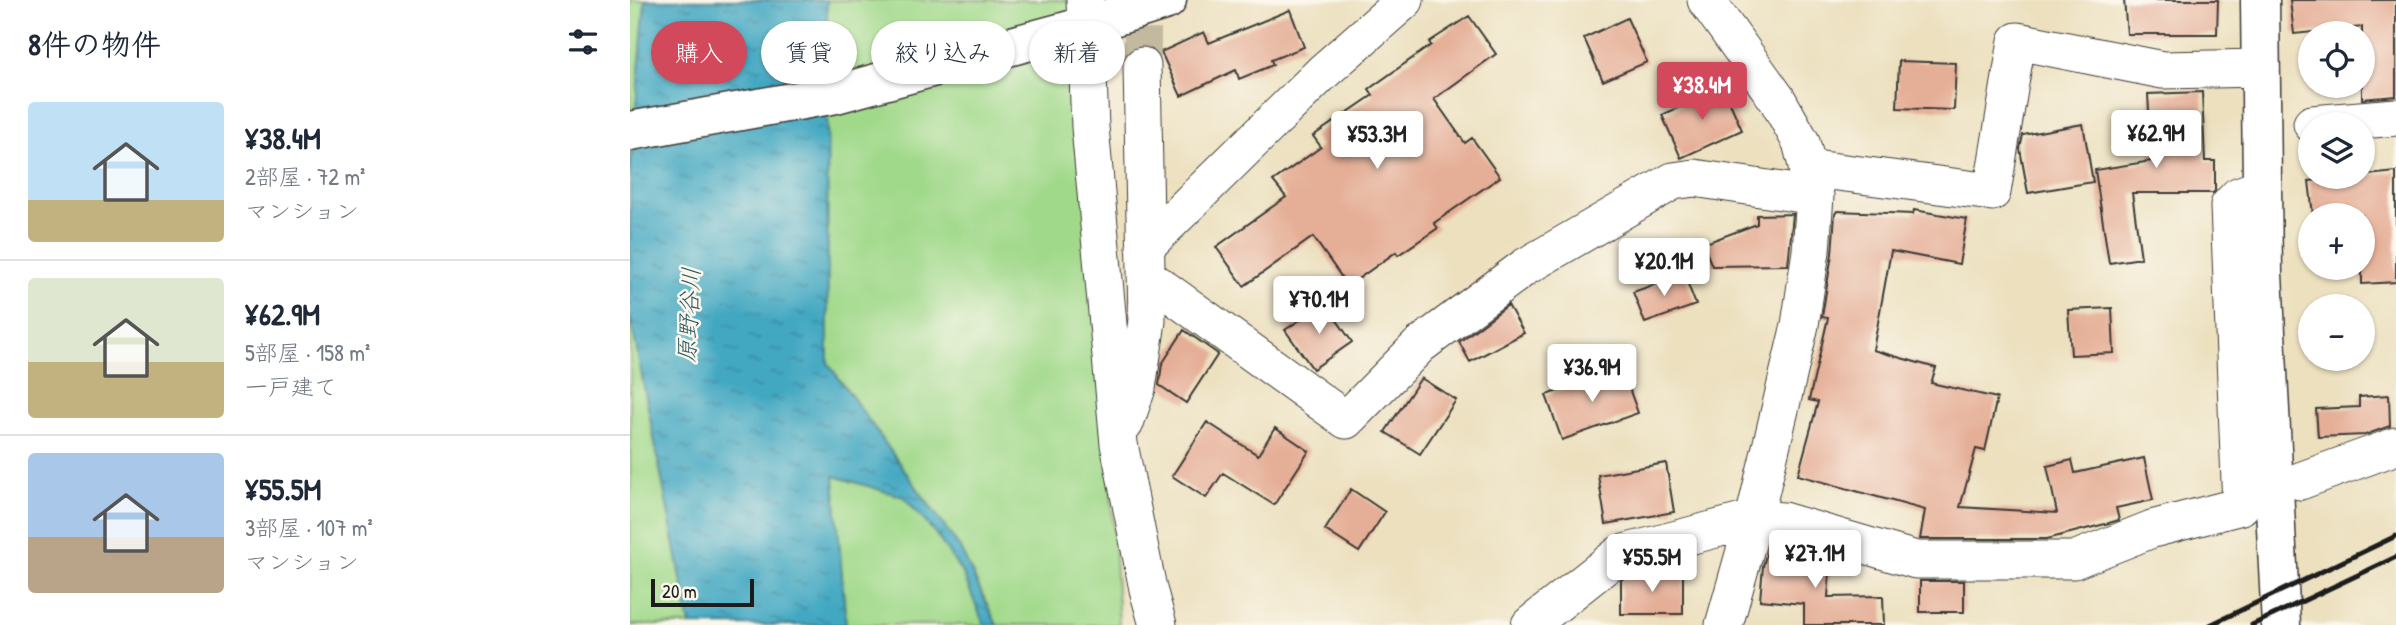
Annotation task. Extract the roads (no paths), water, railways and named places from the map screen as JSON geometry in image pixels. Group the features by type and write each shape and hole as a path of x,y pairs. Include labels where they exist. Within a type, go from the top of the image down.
{"street":[{"path":"630,131 836,94 1085,13 1167,0"},
{"path":"1145,261 1323,72 1405,0"},
{"path":"1706,0 1777,99 1801,142 1811,182 1811,251 1800,325 1754,519 1724,625"},
{"path":"2260,0 2263,287 2281,625"},
{"path":"1085,13 1090,127 1119,444 1148,589 1158,625"},
{"path":"1145,261 1346,420 1420,345 1525,267 1672,181 1694,178 1811,182 1992,192 2017,41 2164,70 2261,68"},
{"path":"1119,444 1137,388 1147,321 1142,66"},
{"path":"2375,119 2396,117"},
{"path":"2262,128 2298,125"},
{"path":"1530,625 1620,554 1754,519 1783,521 1916,560 2074,560 2152,529 2241,506 2229,206 2238,195 2263,187"},
{"path":"2300,481 2396,446"}],"water":[{"name":"原野谷川","path":"645,0 827,0 827,21 761,21 761,84 827,84 828,363 960,548 997,625 984,625 964,576 935,533 904,497 834,476 846,625 690,625 630,315 630,175"}],"tunnel":[{"path":"1142,66 1143,0"}],"railway":[{"path":"2210,625 2396,536"},
{"path":"2252,625 2396,557"}]}
